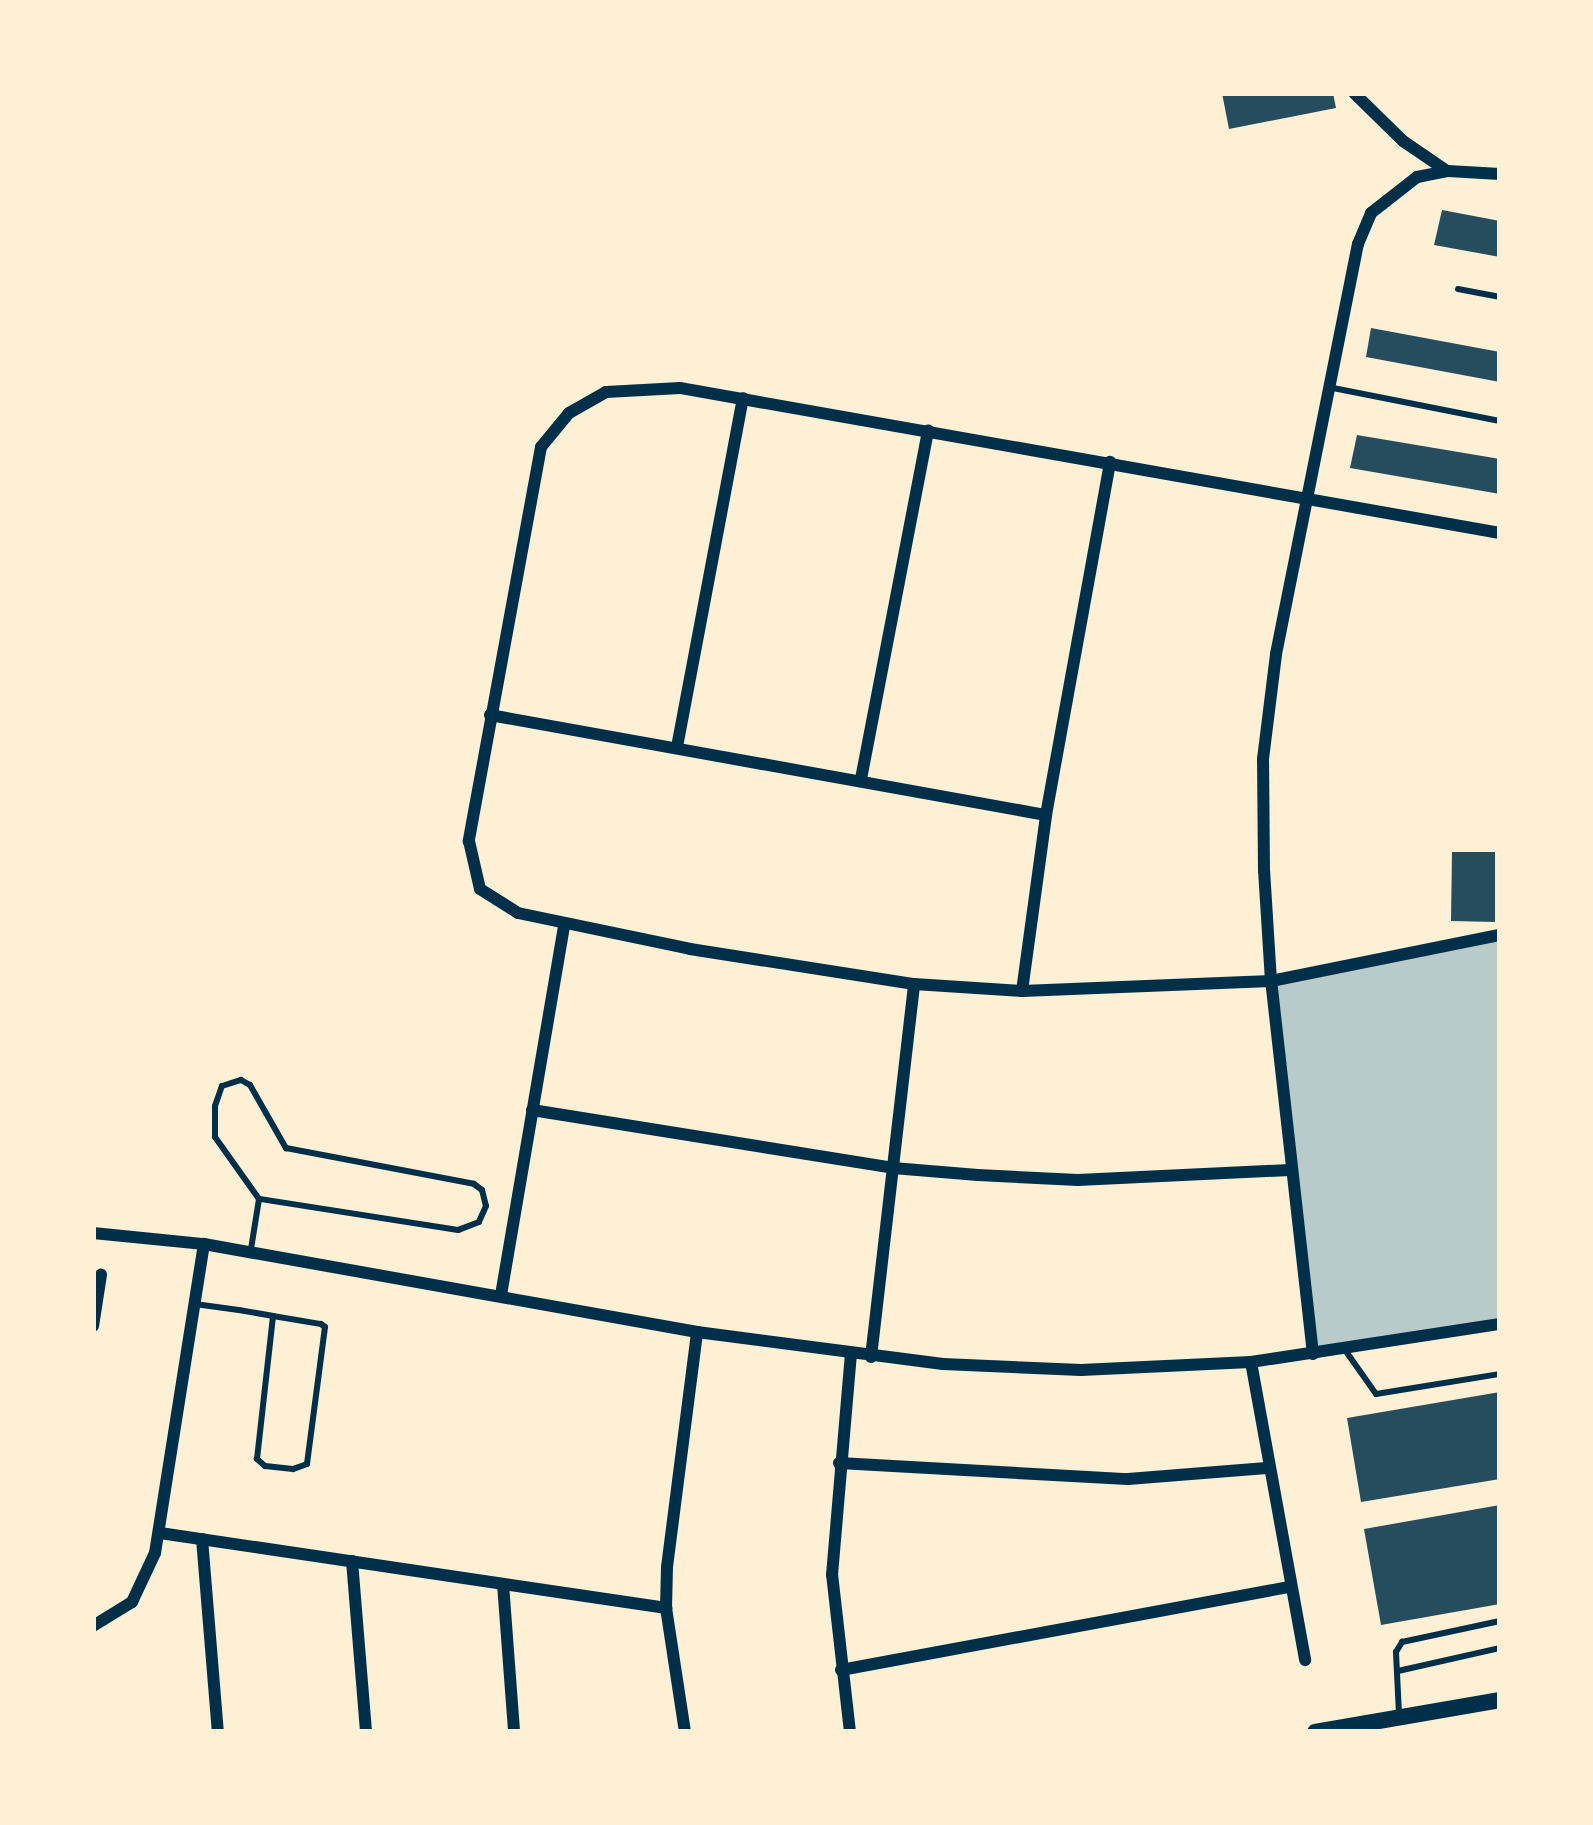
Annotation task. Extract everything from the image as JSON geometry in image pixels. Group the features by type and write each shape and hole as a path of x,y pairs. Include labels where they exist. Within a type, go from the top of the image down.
{"main road":[{"path":"1315,1732 1500,1700"}],"street":[{"path":"1354,93 1403,141 1448,171"},
{"path":"1313,1354 1271,980 1263,759 1276,654 1358,244 1371,213 1391,192 1417,177 1448,171 1500,174"},
{"path":"1500,533 743,398 650,386 606,392 569,412 541,447 469,841 472,869 494,902 564,925 914,984 1022,991 1271,980 1500,935"},
{"path":"677,747 743,398"},
{"path":"861,779 928,430"},
{"path":"1022,991 1046,815 1110,462"},
{"path":"490,715 1046,815"},
{"path":"501,1295 564,925"},
{"path":"871,1357 914,984"},
{"path":"532,1110 892,1168 1078,1180 1290,1170"},
{"path":"93,1233 203,1244 697,1332 871,1357 1081,1370 1250,1362 1500,1324"},
{"path":"93,1626 132,1602 147,1579 160,1533 203,1244"},
{"path":"93,1326 101,1275"},
{"path":"685,1732 667,1608 670,1517 697,1332"},
{"path":"850,1732 832,1575 851,1355"},
{"path":"1250,1362 1305,1660"},
{"path":"839,1463 1128,1479 1267,1468"},
{"path":"160,1533 667,1608"},
{"path":"202,1539 218,1732"},
{"path":"352,1561 366,1732"},
{"path":"503,1584 514,1732"},
{"path":"841,1670 1289,1587"}],"lane":[{"path":"1458,289 1500,298"},
{"path":"1328,388 1500,421"},
{"path":"251,1253 259,1199 215,1137 214,1106 222,1086 232,1080 250,1085 286,1148 474,1184 482,1190 486,1206 479,1222 458,1230 259,1199"},
{"path":"195,1304 273,1316 321,1324 327,1331 307,1464 293,1469 265,1466 257,1459 273,1316"},
{"path":"1345,1350 1376,1394 1500,1374"},
{"path":"1399,1718 1397,1672 1402,1642 1500,1621"},
{"path":"1397,1672 1500,1648"}],"shaded area":[{"path":"1500,935 1500,1324 1313,1354 1271,981"}],"building":[{"path":"1222,93 1333,93 1336,108 1229,129"},
{"path":"1442,210 1500,221 1500,257 1434,245"},
{"path":"1371,328 1500,352 1500,382 1366,357"},
{"path":"1357,435 1500,459 1500,494 1350,468"},
{"path":"1452,852 1495,852 1495,922 1451,921"},
{"path":"1500,1392 1500,1479 1361,1502 1347,1418"},
{"path":"1500,1505 1500,1604 1381,1625 1364,1529"}]}
